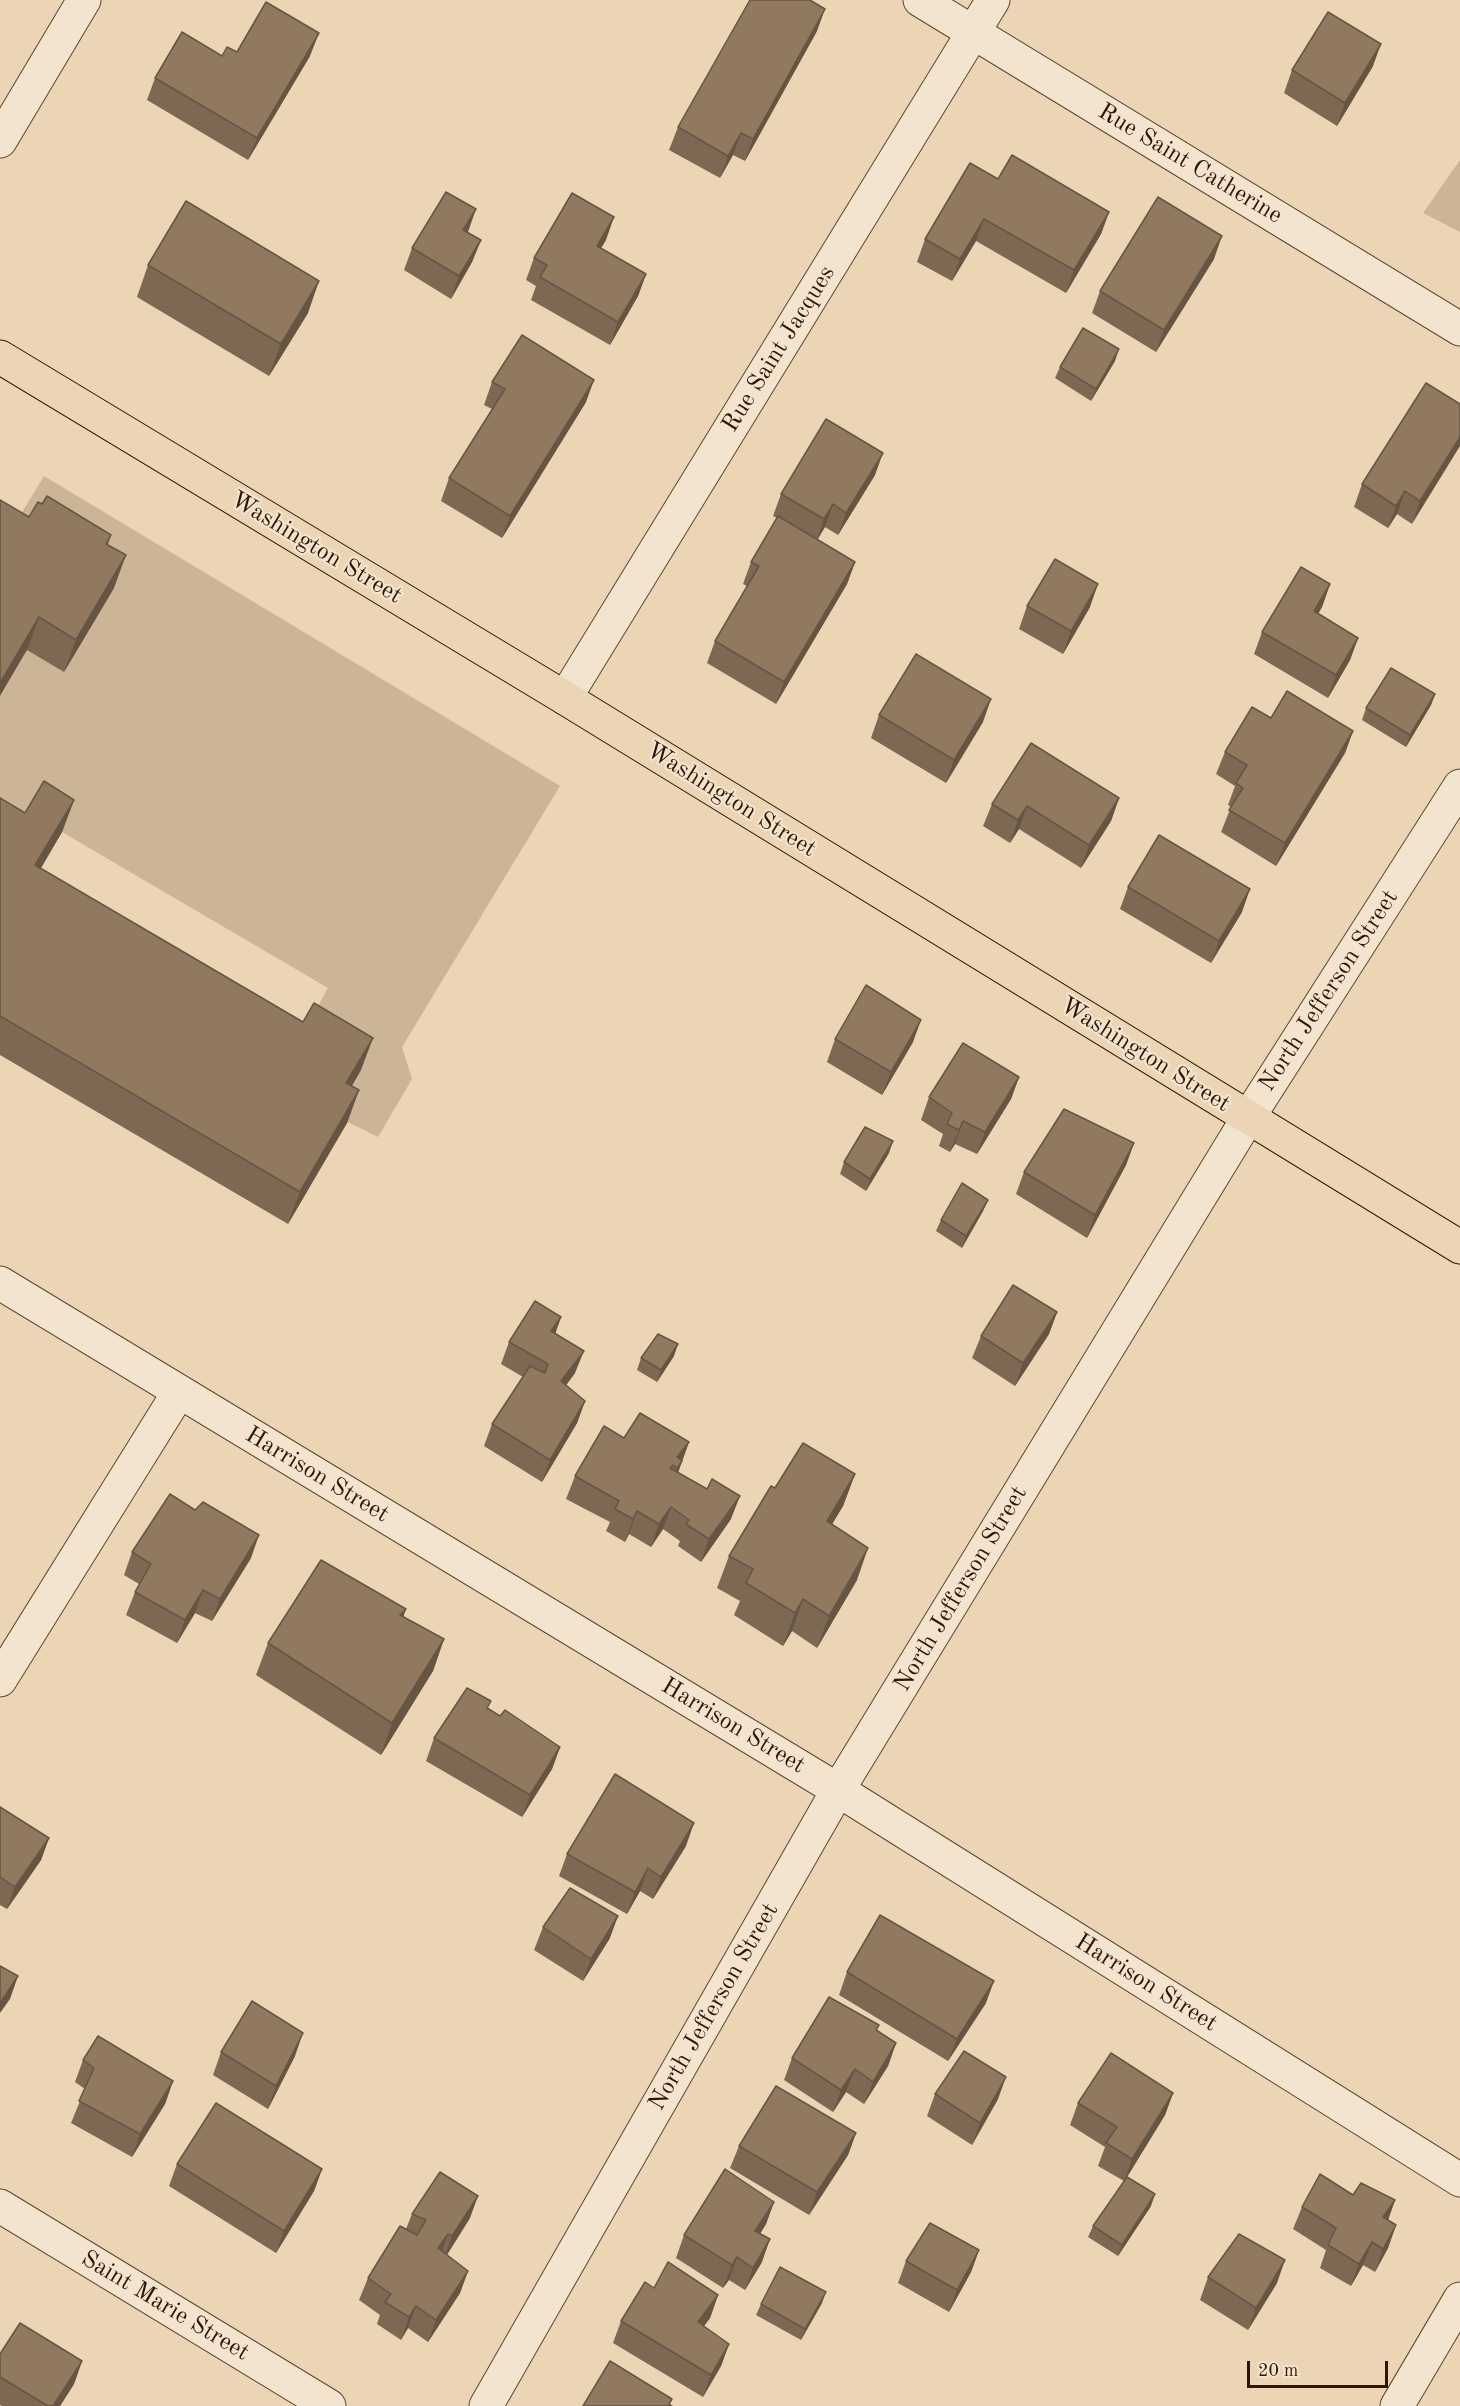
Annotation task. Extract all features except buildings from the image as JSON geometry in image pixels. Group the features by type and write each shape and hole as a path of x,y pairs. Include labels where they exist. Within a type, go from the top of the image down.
{"main road":[{"name":"Washington Street","path":"0,357 565,698 1460,1247"}],"street":[{"path":"0,141 84,0"},
{"name":"Rue Saint Catherine","path":"920,0 1460,329"},
{"name":"Rue Saint Jacques","path":"565,698 993,0"},
{"name":"North Jefferson Street","path":"486,2406 838,1790 1248,1118 1460,786"},
{"name":"Harrison Street","path":"0,1282 838,1790 1460,2180"},
{"path":"0,1680 179,1392"},
{"name":"Saint Marie Street","path":"0,2206 329,2406"},
{"path":"1397,2406 1460,2299"}],"shaded area":[{"path":"1460,160 1460,232 1423,213"},
{"path":"44,476 560,786 402,1047 412,1079 378,1137 334,1115 302,1035 328,988 62,832 0,837 0,696 27,650 13,527"}]}
